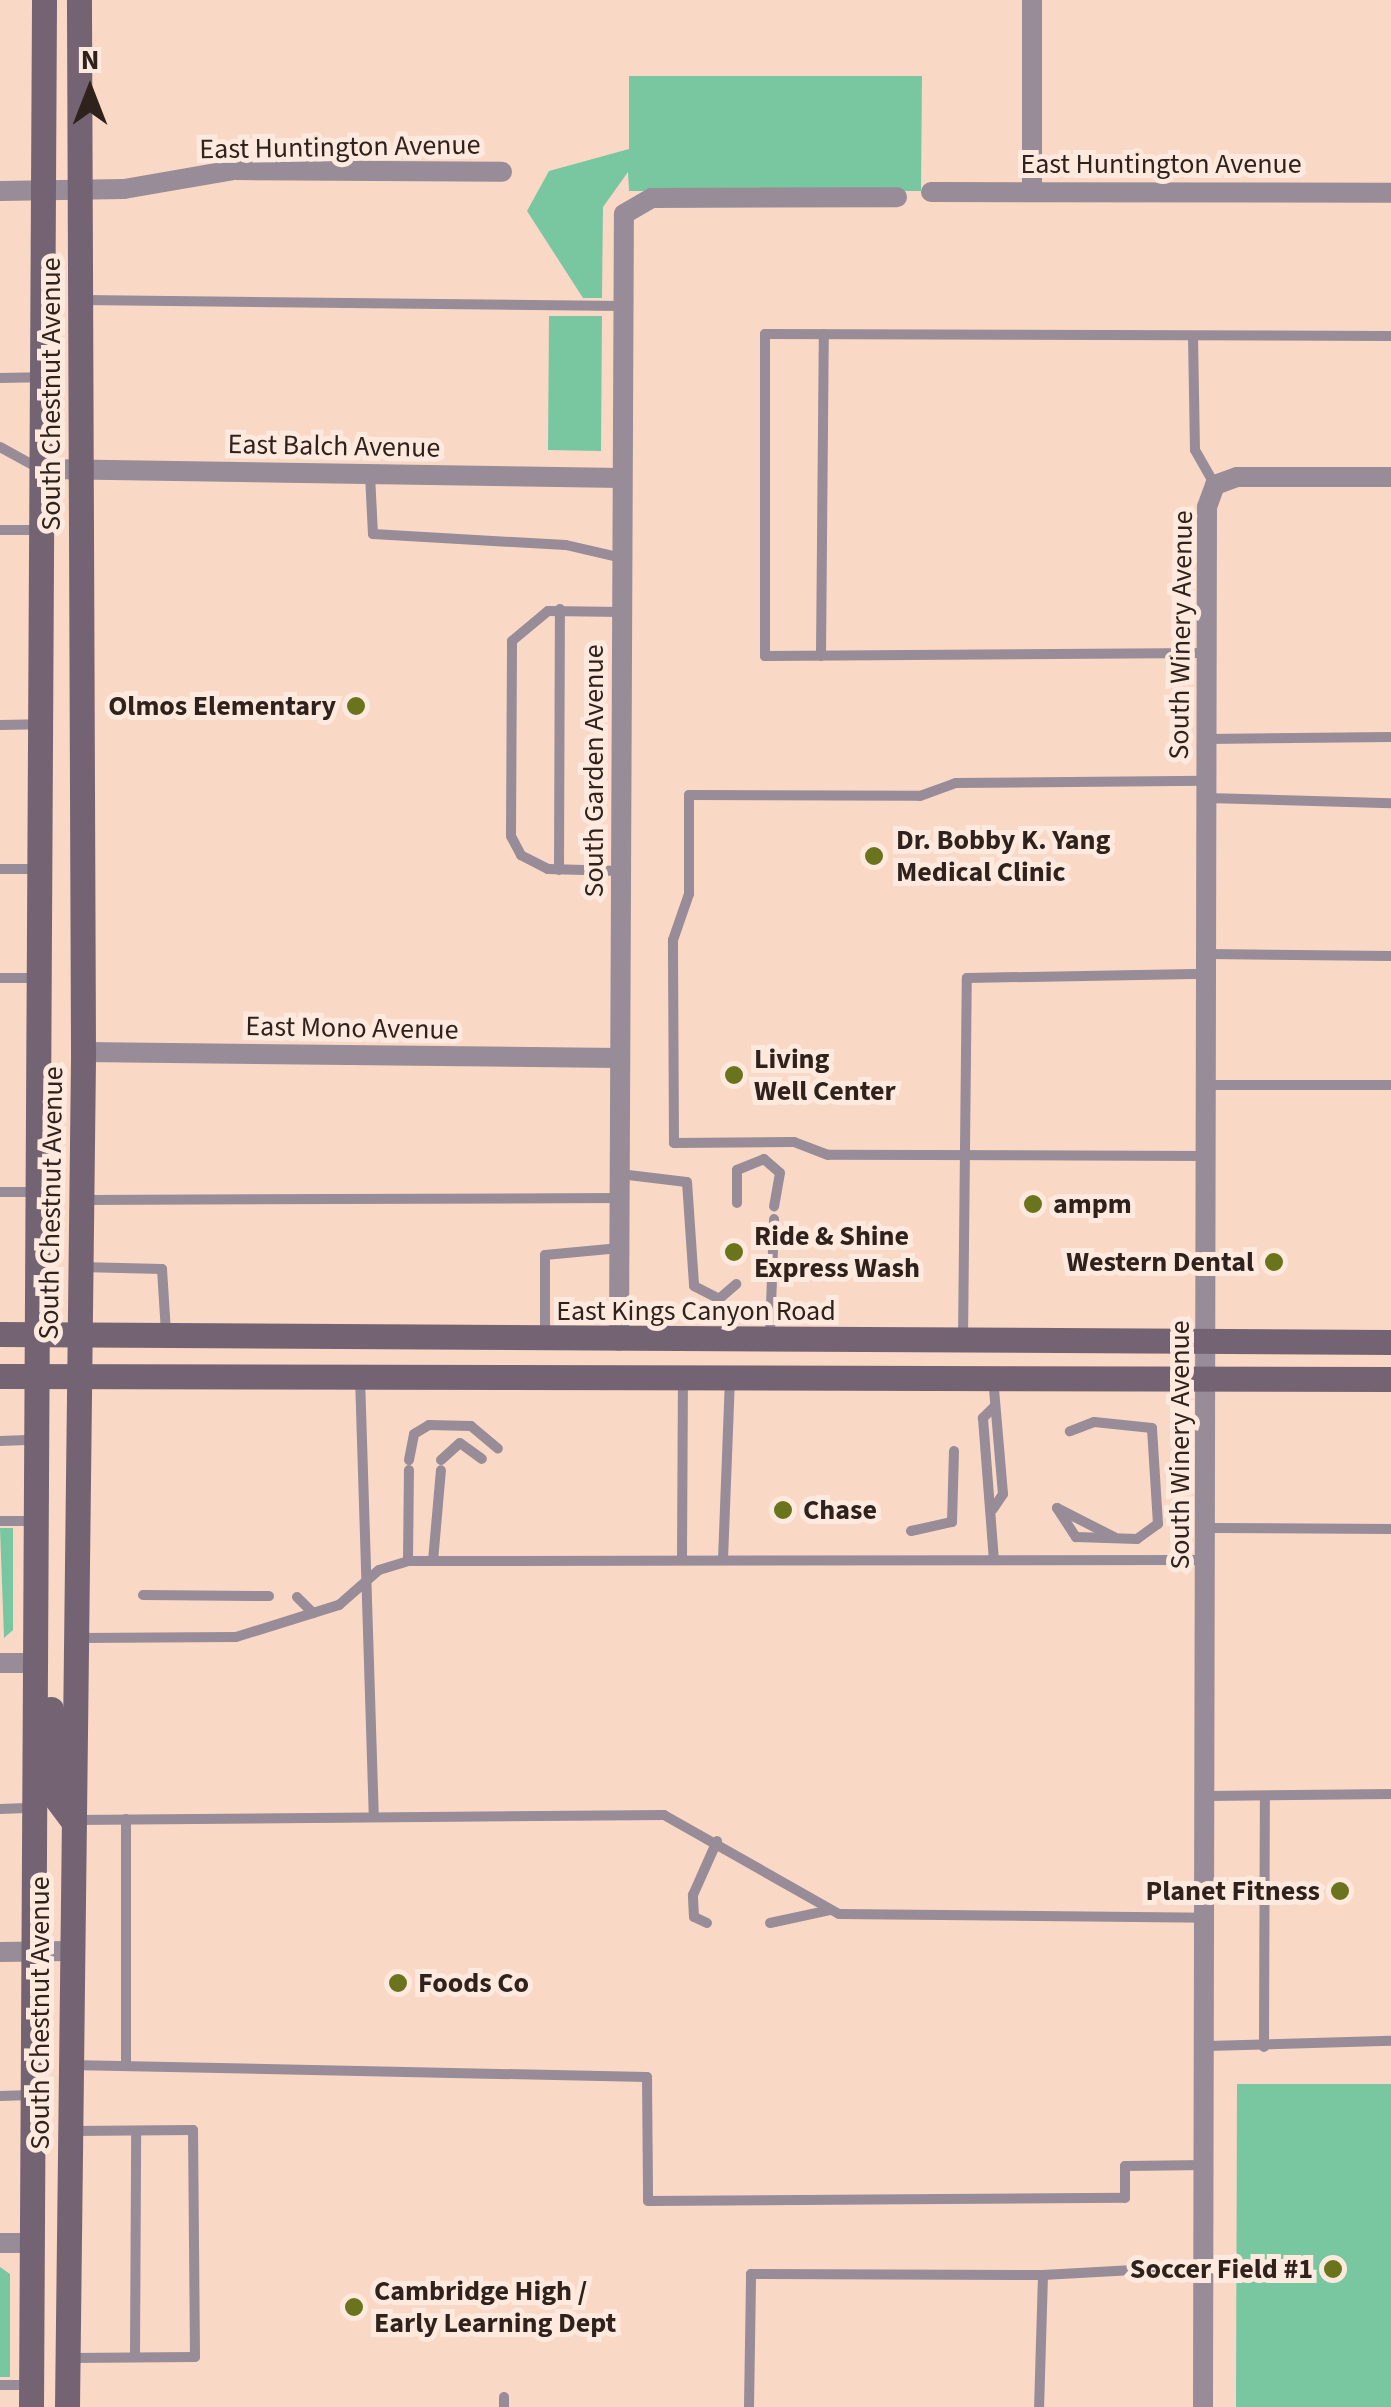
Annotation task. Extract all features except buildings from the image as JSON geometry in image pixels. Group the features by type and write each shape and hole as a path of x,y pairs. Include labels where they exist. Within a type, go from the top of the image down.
{"main road":[{"name":"South Chestnut Avenue","path":"32,2396 34,1521 44,978 44,0"},
{"name":"South Chestnut Avenue","path":"67,2407 69,1952 77,1638 83,1052 79,0"},
{"path":"45,763 82,763"},
{"name":"East Kings Canyon Road","path":"0,1334 620,1341 1391,1342"},
{"path":"0,1376 1391,1379"},
{"path":"34,1663 51,1692 54,1796 72,1820"}],"street":[{"path":"1032,0 1032,191"},
{"name":"East Huntington Avenue","path":"0,190 82,191 234,170 502,172"},
{"name":"East Huntington Avenue","path":"931,192 1391,193"},
{"name":"South Garden Avenue","path":"620,1341 622,227 632,203 897,197"},
{"name":"East Balch Avenue","path":"46,469 622,478"},
{"path":"1215,485 1391,477"},
{"name":"South Winery Avenue","path":"1203,2407 1207,2046 1207,790 1215,485"},
{"name":"East Mono Avenue","path":"83,1052 620,1058"},
{"path":"0,1663 34,1663"},
{"path":"0,1952 69,1952"},
{"path":"0,2243 33,2243"}],"lane":[{"path":"82,300 622,306"},
{"path":"1208,652 766,656 765,334 1391,336"},
{"path":"821,656 824,334"},
{"path":"1193,336 1195,450 1215,485"},
{"path":"0,378 46,377"},
{"path":"0,447 28,468 46,469"},
{"path":"370,474 373,534 566,545 622,558"},
{"path":"0,530 46,530"},
{"path":"559,870 560,609"},
{"path":"621,870 559,870 521,856 511,836 512,640 530,620 560,609 622,612"},
{"path":"0,724 45,724"},
{"path":"1208,738 1391,736"},
{"path":"1206,1156 963,1156 674,1143 674,940 689,894 690,795 920,796 955,783 1207,790 1391,803"},
{"path":"0,869 44,869"},
{"path":"963,1342 967,978 1391,956"},
{"path":"0,978 44,978"},
{"path":"1207,1085 1391,1086"},
{"path":"737,1203 737,1170 764,1159 780,1169 774,1206"},
{"path":"620,1174 687,1182 694,1286 719,1299 736,1284"},
{"path":"0,1192 40,1192"},
{"path":"80,1200 620,1198"},
{"path":"770,1341 774,1220"},
{"path":"544,1340 545,1255 620,1248"},
{"path":"80,1267 162,1269 166,1335"},
{"path":"360,1376 367,1582 375,1622 374,1814"},
{"path":"682,1560 683,1377"},
{"path":"724,1560 730,1377"},
{"path":"993,1377 994,1407 1004,1418 1004,1494 993,1509"},
{"path":"994,1407 983,1418 983,1494 993,1509 994,1560"},
{"path":"1070,1431 1137,1423 1156,1433 1158,1524 1148,1537 1115,1538 1076,1537 1057,1508 1115,1538"},
{"path":"408,1561 409,1465 414,1434 430,1424 471,1426 498,1449"},
{"path":"0,1440 35,1440"},
{"path":"432,1561 440,1465 460,1443 482,1459"},
{"path":"910,1532 952,1522 954,1451"},
{"path":"0,1521 34,1521"},
{"path":"1207,1528 1391,1528"},
{"path":"77,1638 224,1639 312,1613 408,1561 1207,1560"},
{"path":"143,1595 269,1596"},
{"path":"297,1596 312,1613"},
{"path":"1207,1796 1391,1794"},
{"path":"1264,2047 1265,1796"},
{"path":"0,1809 34,1808"},
{"path":"72,1820 664,1814 717,1841 830,1910"},
{"path":"126,1819 126,2065"},
{"path":"706,1924 694,1917 692,1895 717,1841"},
{"path":"770,1924 830,1910 1207,1918"},
{"path":"1207,2046 1391,2041"},
{"path":"69,2065 647,2077 648,2202 1125,2198 1125,2166 1206,2165"},
{"path":"0,2096 33,2096"},
{"path":"68,2358 195,2357 193,2130 69,2130"},
{"path":"136,2130 136,2356"},
{"path":"749,2407 751,2274 1043,2275 1152,2269"},
{"path":"1039,2407 1043,2275"},
{"path":"0,2385 32,2396"}],"green space":[{"path":"629,76 922,76 921,191 629,191 628,172 603,207 602,298 583,298 527,211 549,171 629,149"},
{"path":"549,316 602,316 601,451 548,450"},
{"path":"0,1528 13,1528 13,1630 4,1638"},
{"name":"Soccer Field #1","path":"1237,2084 1391,2084 1391,2407 1236,2407"},
{"path":"0,2267 10,2274 10,2377 0,2377"}],"place":[{"name":"Olmos Elementary","path":"356,706"},
{"name":"Dr. Bobby K. Yang Medical Clinic","path":"874,856"},
{"name":"Living Well Center","path":"734,1075"},
{"name":"ampm","path":"1033,1204"},
{"name":"Ride & Shine Express Wash","path":"734,1252"},
{"name":"Western Dental","path":"1274,1262"},
{"name":"Chase","path":"783,1510"},
{"name":"Planet Fitness","path":"1340,1891"},
{"name":"Foods Co","path":"398,1983"},
{"name":"Soccer Field #1","path":"1333,2269"},
{"name":"Cambridge High / Early Learning Dept","path":"354,2307"}]}
